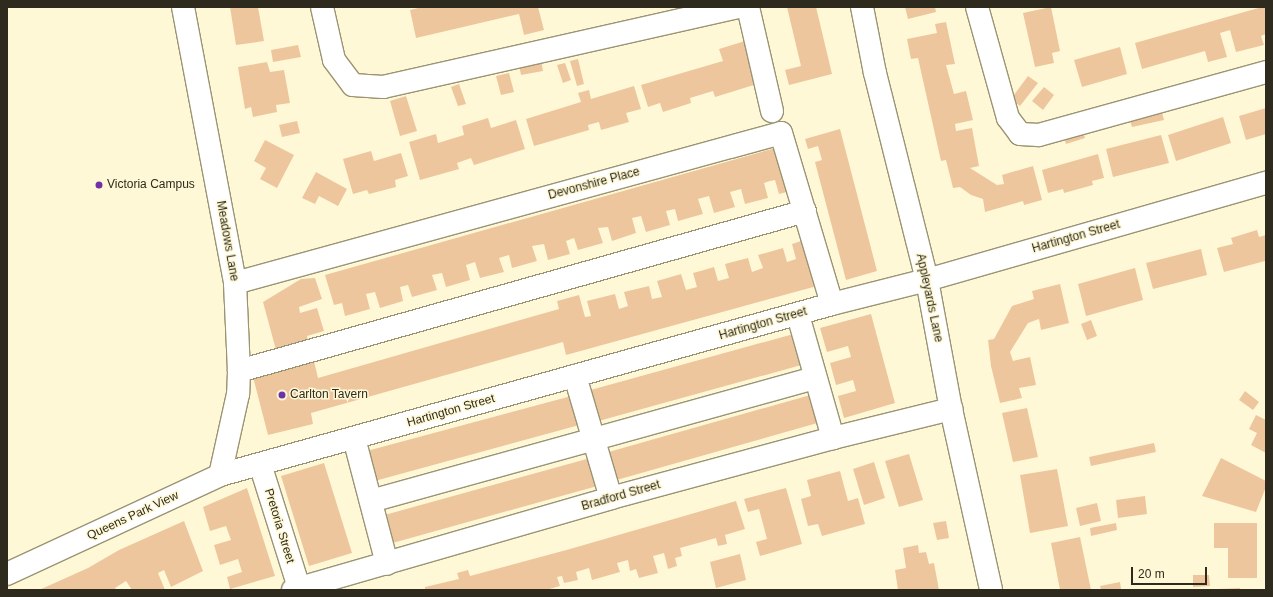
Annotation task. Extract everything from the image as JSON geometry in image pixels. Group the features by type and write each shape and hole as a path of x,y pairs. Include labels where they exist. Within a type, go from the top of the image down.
{"street":[{"name":"Meadows Lane","path":"183,7 235,283 239,371 238,394 220,475"},
{"path":"322,7 334,60 352,84 383,87 738,7"},
{"path":"748,7 772,111"},
{"name":"Appleyards Lane","path":"862,7 876,73 927,280 951,408 992,590"},
{"path":"977,7 1008,118 1020,134 1039,135 1266,72"},
{"name":"Devonshire Place","path":"235,283 781,133 832,304"},
{"name":"Hartington Street","path":"260,464 798,315 832,304 927,280 1266,182"},
{"path":"239,371 805,211"},
{"path":"798,315 833,438"},
{"path":"575,376 611,498"},
{"path":"370,501 815,378"},
{"name":"Bradford Street","path":"296,589 387,564 611,498 951,408"},
{"path":"354,438 387,564"},
{"name":"Queens Park View","path":"7,574 220,475 260,464"},
{"name":"Pretoria Street","path":"260,464 296,589"}],"building":[{"path":"230,7 258,7 264,41 236,45"},
{"path":"422,7 538,7 544,30 524,35 519,14 416,38 410,10"},
{"path":"787,7 816,7 832,74 789,85 785,70 801,66"},
{"path":"905,7 935,7 936,12 908,19"},
{"path":"1051,7 1060,51 1052,53 1054,63 1035,67 1023,13"},
{"path":"1266,7 1266,34 1261,36 1264,45 1236,52 1230,30 1220,33 1227,57 1208,62 1205,51 1142,69 1135,43"},
{"path":"946,22 955,64 946,65 954,94 966,91 973,120 955,124 956,131 972,128 979,166 970,168 997,185 1004,184 1002,175 1033,166 1042,200 1024,205 1023,201 985,212 983,199 971,195 960,187 953,188 946,160 941,161 918,58 911,59 907,39 937,33 935,24"},
{"path":"745,41 757,84 715,97 713,91 690,98 691,103 663,112 660,103 648,107 641,85 723,61 719,49"},
{"path":"298,45 301,57 273,62 271,50"},
{"path":"1120,47 1127,74 1082,87 1074,60"},
{"path":"578,59 584,84 577,86 570,61"},
{"path":"541,60 543,71 521,75 519,64"},
{"path":"267,62 270,72 284,70 290,103 276,105 277,112 253,117 251,107 245,109 238,67"},
{"path":"565,63 571,80 563,83 557,65"},
{"path":"509,73 514,92 501,95 496,76"},
{"path":"1028,76 1038,83 1020,106 1011,99"},
{"path":"459,84 466,104 458,106 451,87"},
{"path":"634,86 641,109 626,113 629,122 601,130 599,122 588,125 589,130 534,146 526,119 581,102 578,93 589,90 591,99"},
{"path":"1044,87 1054,95 1043,110 1032,101"},
{"path":"406,96 417,131 400,136 390,101"},
{"path":"1266,108 1266,134 1246,140 1239,116"},
{"path":"1161,109 1164,120 1132,127 1129,117"},
{"path":"1223,117 1231,143 1176,161 1168,135"},
{"path":"488,118 491,128 516,120 525,149 474,165 471,158 457,163 459,169 420,180 409,142 436,134 438,143 464,135 462,126"},
{"path":"297,121 300,133 282,137 279,125"},
{"path":"840,129 877,271 846,280 815,162 822,160 818,146 808,149 805,139"},
{"path":"1083,132 1085,138 1066,144 1064,138"},
{"path":"1161,135 1169,163 1113,177 1106,149"},
{"path":"265,140 294,155 277,188 260,179 266,168 254,161"},
{"path":"779,147 791,191 779,194 775,180 770,181 764,183 768,198 745,204 741,189 730,192 735,207 714,213 709,196 698,199 703,214 678,221 675,209 666,211 670,225 646,232 641,216 632,218 636,233 612,241 608,227 598,228 603,243 578,250 574,238 566,241 570,254 548,260 544,244 532,246 537,261 512,268 509,255 499,258 504,272 480,278 475,262 466,265 470,280 446,287 442,273 432,275 437,290 412,297 408,285 400,287 403,301 380,308 375,292 366,294 370,309 345,316 342,303 334,305 325,275"},
{"path":"371,151 374,161 401,153 408,176 395,180 396,187 369,194 367,190 353,194 343,159"},
{"path":"1098,154 1104,178 1092,181 1093,185 1064,193 1063,189 1048,193 1042,170"},
{"path":"316,172 347,189 338,206 319,196 315,204 302,198"},
{"path":"1257,230 1259,237 1266,235 1266,264 1265,261 1224,272 1217,248 1233,244 1231,238"},
{"path":"804,240 817,286 566,355 563,342 311,413 313,424 268,435 253,377 314,361 318,378 559,309 557,301 579,295 585,317 591,316 587,301 615,294 619,309 628,306 624,292 649,286 652,299 662,297 657,281 681,274 686,290 697,287 693,273 714,267 718,281 729,278 725,264 748,258 752,272 763,268 758,255 783,248 787,262 796,259 792,244"},
{"path":"1201,249 1207,275 1153,289 1146,263"},
{"path":"1135,268 1143,300 1086,316 1078,284"},
{"path":"315,278 322,299 299,307 300,313 317,308 324,331 307,336 308,341 276,350 263,302 301,279"},
{"path":"1060,284 1069,323 1041,330 1039,319 1028,323 1010,352 1013,361 1030,357 1036,385 1019,388 1022,398 1000,403 991,366 988,340 994,339 1012,306 1034,299 1032,291"},
{"path":"871,314 895,403 844,418 838,396 856,391 853,380 836,385 830,363 851,357 848,346 827,352 820,328"},
{"path":"1091,320 1097,336 1087,340 1081,324"},
{"path":"797,333 805,364 595,422 587,391"},
{"path":"1245,391 1259,402 1253,410 1239,400"},
{"path":"814,394 821,422 613,481 605,453"},
{"path":"575,395 583,424 371,482 363,452"},
{"path":"1027,408 1038,457 1013,462 1002,413"},
{"path":"1256,415 1266,420 1266,453 1251,445 1257,433 1249,429"},
{"path":"1154,443 1156,452 1091,466 1089,457"},
{"path":"909,454 923,500 899,507 885,461"},
{"path":"594,457 601,485 389,544 381,516"},
{"path":"1221,458 1266,481 1266,487 1256,512 1202,496"},
{"path":"874,462 885,498 864,505 853,469"},
{"path":"324,463 352,553 309,566 281,476"},
{"path":"1057,469 1068,526 1030,533 1020,475"},
{"path":"840,471 848,501 858,498 865,524 822,536 818,524 808,526 801,499 811,496 807,480"},
{"path":"247,488 275,576 230,589 227,577 242,572 238,559 220,565 214,545 231,540 226,526 210,531 203,507"},
{"path":"786,488 802,544 760,556 756,542 767,539 759,509 748,512 744,499"},
{"path":"1145,496 1147,514 1118,518 1116,500"},
{"path":"736,501 745,529 725,535 727,544 718,546 716,538 680,548 682,556 675,558 677,566 668,569 664,553 653,556 658,573 639,578 636,569 630,571 628,560 617,563 620,572 592,580 589,568 576,572 578,580 564,583 562,576 557,577 560,586 546,590 425,590 425,587 459,579 457,573 468,570 470,576"},
{"path":"1097,503 1101,521 1080,526 1076,508"},
{"path":"184,521 203,571 171,587 164,570 158,573 165,590 132,590 126,581 115,588 117,590 39,590 88,568 119,550"},
{"path":"946,521 949,538 937,540 933,523"},
{"path":"1116,523 1117,530 1091,536 1090,528"},
{"path":"1214,523 1257,523 1257,578 1228,578 1228,548 1214,548"},
{"path":"1080,537 1091,590 1060,590 1051,543"},
{"path":"918,545 919,553 926,552 929,564 934,563 939,590 898,590 895,570 906,568 903,548"},
{"path":"740,554 746,580 716,588 710,562"},
{"path":"1193,575 1209,575 1210,586 1193,587"},
{"path":"1120,582 1121,589 1101,590 1100,586"},
{"path":"1240,588 1240,590 1218,590 1218,589"}],"place":[{"name":"Victoria Campus","path":"99,185"},
{"name":"Carlton Tavern","path":"282,395"}]}
